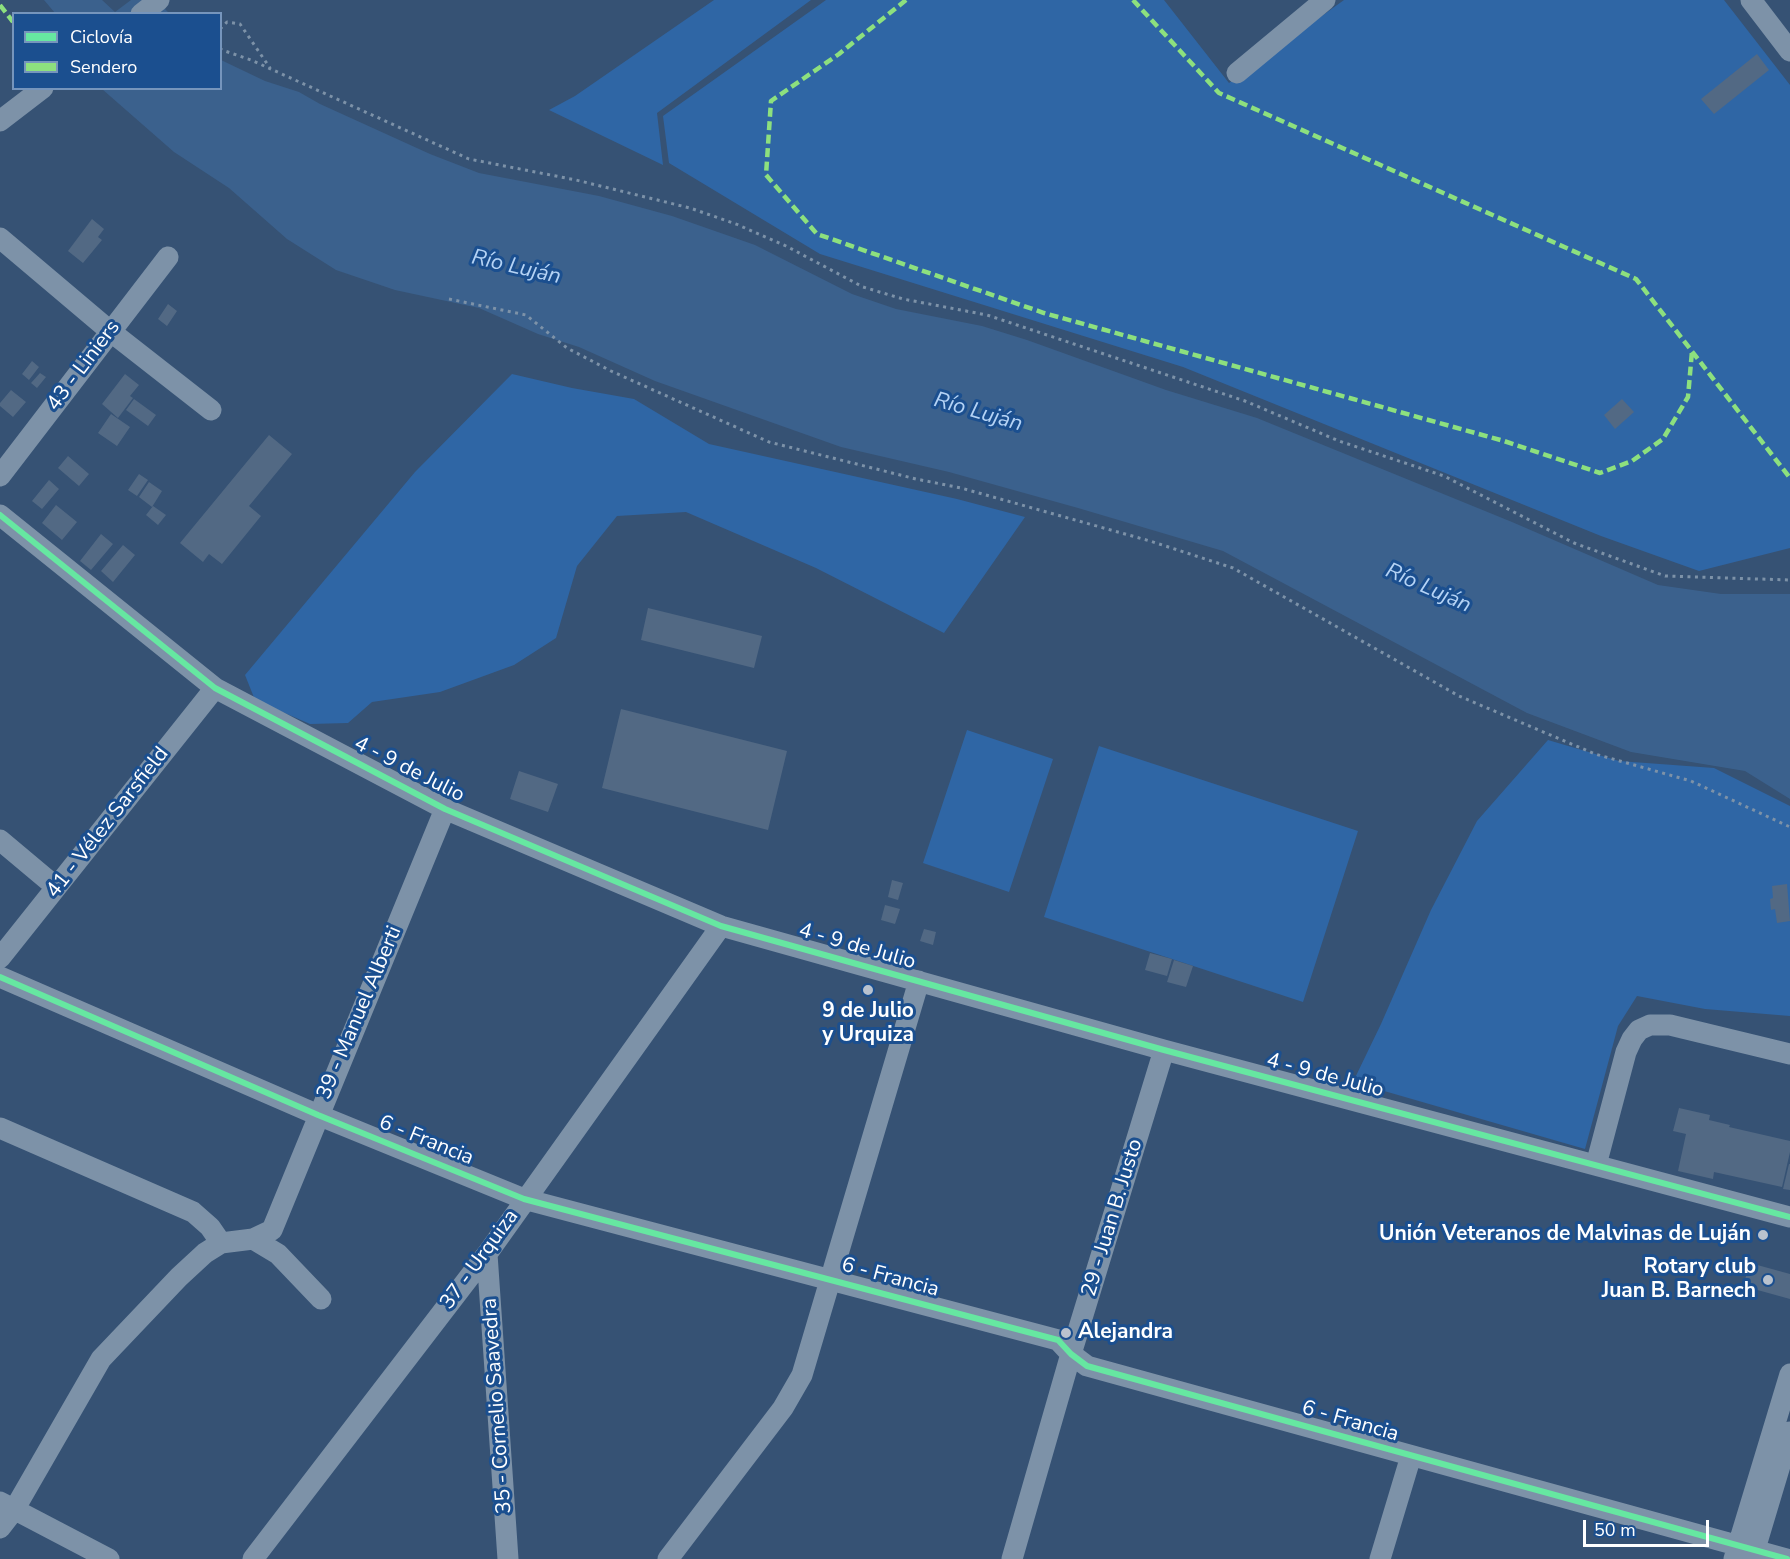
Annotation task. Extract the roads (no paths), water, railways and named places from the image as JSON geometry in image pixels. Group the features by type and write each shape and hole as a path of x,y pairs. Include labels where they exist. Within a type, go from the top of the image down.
{"street":[{"path":"144,12 159,0"},
{"path":"1237,73 1325,0"},
{"path":"1751,0 1790,51"},
{"path":"0,121 41,90"},
{"path":"0,238 110,331 211,410"},
{"name":"43 - Liniers","path":"0,476 168,257"},
{"name":"4 - 9 de Julio","path":"0,515 215,688 445,809 721,926 1164,1050 1790,1217"},
{"name":"41 - Vélez Sarsfield","path":"0,958 215,688"},
{"name":"39 - Manuel Alberti","path":"253,1239 272,1230 445,809"},
{"path":"0,840 56,888"},
{"name":"37 - Urquiza","path":"253,1559 487,1254 524,1199 721,926"},
{"name":"6 - Francia","path":"0,977 318,1115 524,1199 1058,1340 1087,1366 1411,1456 1745,1553 1787,1559"},
{"path":"668,1559 783,1408 802,1375 919,981"},
{"path":"1596,1165 1626,1052 1639,1030 1650,1025 1670,1025 1790,1054"},
{"name":"29 - Juan B. Justo","path":"1012,1559 1071,1354 1164,1050"},
{"path":"0,1128 194,1212 210,1227 221,1243"},
{"path":"0,1528 7,1506 101,1359 205,1253 221,1243 253,1239 278,1254 321,1299"},
{"name":"35 - Cornelio Saavedra","path":"487,1254 508,1559"},
{"path":"1745,1553 1790,1374"},
{"path":"1745,1553 1790,1432"},
{"path":"1380,1559 1411,1456"},
{"path":"7,1506 109,1559"}],"water":[{"path":"44,0 102,0 115,12 54,12"},
{"path":"131,0 156,0 168,12 115,12"},
{"name":"Río Luján","path":"222,60 265,81 299,92 320,104 430,154 479,173 599,196 672,216 755,245 852,294 896,309 982,326 1166,390 1257,418 1512,522 1658,585 1721,594 1790,594 1790,799 1745,771 1631,752 1527,713 1223,551 949,472 841,447 655,381 579,347 538,334 479,308 395,290 336,270 287,239 229,188 174,152 103,90 222,90"}],"place":[{"name":"9 de Julio y Urquiza","path":"868,990"},
{"name":"Unión Veteranos de Malvinas de Luján","path":"1763,1235"},
{"name":"Rotary club Juan B. Barnech","path":"1768,1280"},
{"name":"Alejandra","path":"1066,1333"}]}
